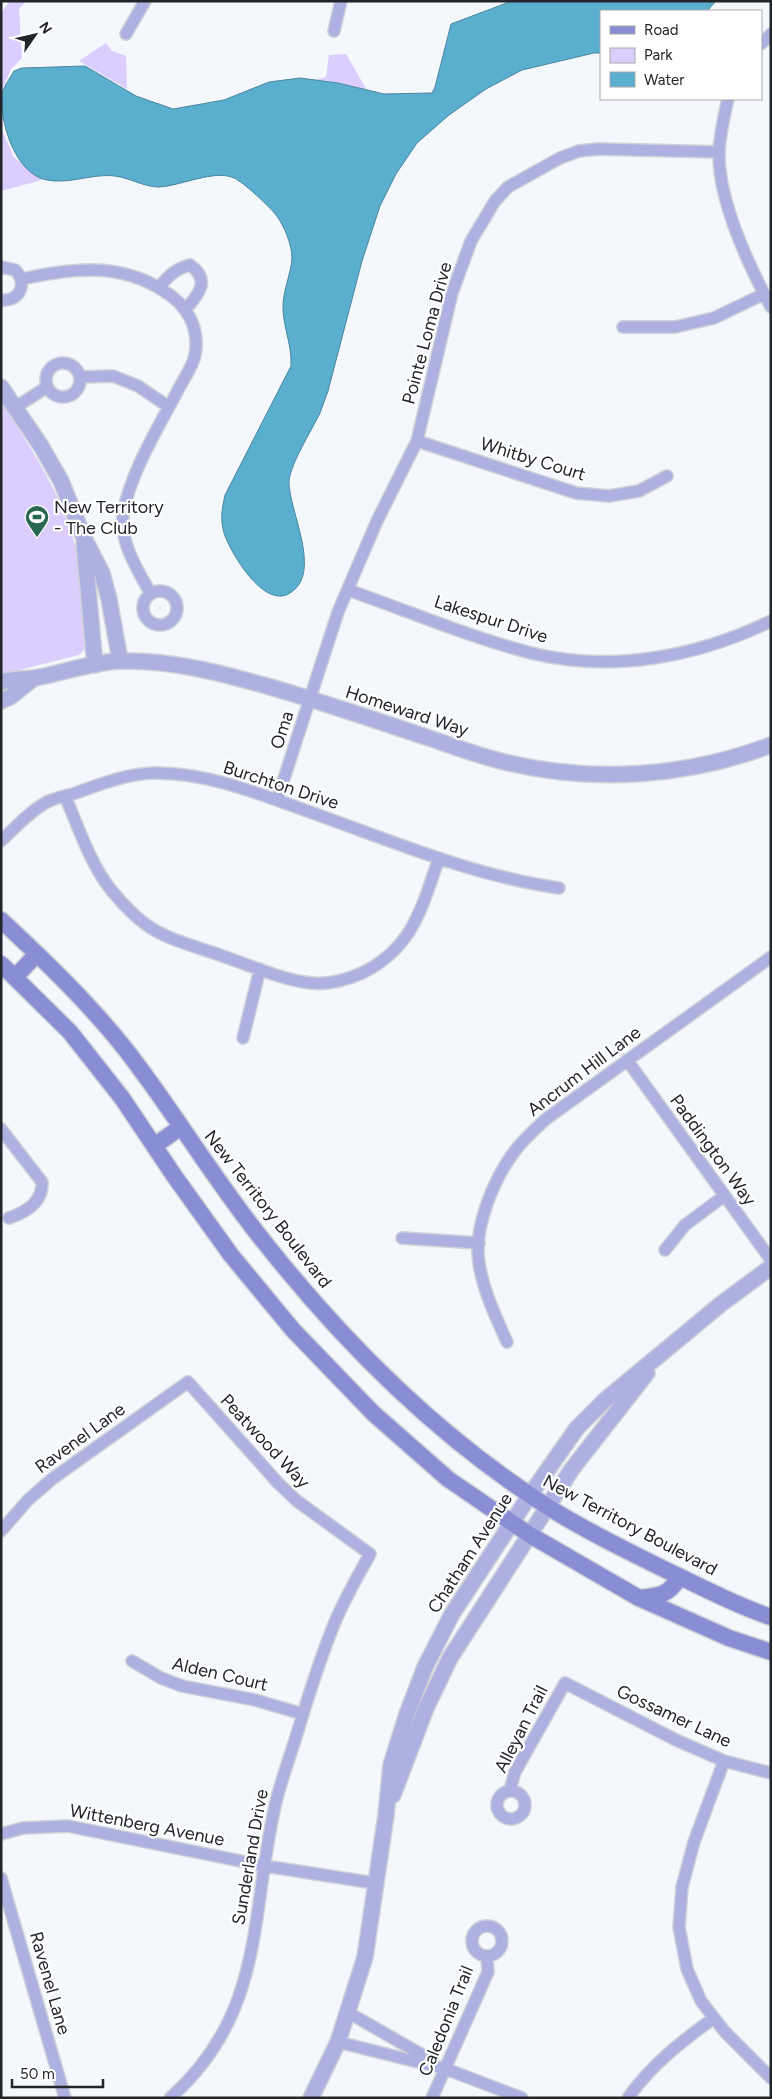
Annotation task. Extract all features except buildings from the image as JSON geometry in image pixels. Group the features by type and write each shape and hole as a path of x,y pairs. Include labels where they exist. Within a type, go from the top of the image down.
{"main road":[{"name":"New Territory Boulevard","path":"1,920 62,979 125,1049 267,1247 340,1332 417,1407 484,1461 549,1508 680,1577 750,1611 771,1617"},
{"path":"16,977 37,954"},
{"path":"1,964 70,1032 122,1098 232,1255 307,1344 373,1413 448,1479 530,1536 639,1598 729,1638 771,1652"},
{"path":"154,1146 181,1127"},
{"path":"639,1598 657,1597 666,1593 672,1589 680,1577"}],"street":[{"path":"126,34 145,1"},
{"path":"334,31 341,1"},
{"path":"762,43 771,34"},
{"path":"728,100 723,120 720,152 722,183 728,211 771,307"},
{"name":"Pointe Loma Drive","path":"310,699 338,612 377,521 417,442 452,293 471,241 495,201 508,187 543,166 579,151 598,149 720,152"},
{"path":"159,288 170,274 178,268 190,265 198,270 201,280 200,292 186,309"},
{"path":"1,267 15,270 22,284 18,295 8,301 1,300"},
{"path":"21,279 71,270 96,269 119,272 159,288 172,296 186,309 192,322 195,334 195,356 169,406 126,498 123,519 127,542 135,565 151,594"},
{"path":"623,327 650,328 714,318 764,294"},
{"path":"58,364 69,364 74,367 80,377 78,388 70,395 60,397 55,395 46,382 48,371 58,364"},
{"path":"80,377 113,376 138,386 169,406"},
{"path":"1,386 61,481 104,582 120,660"},
{"path":"16,407 48,387"},
{"name":"Whitby Court","path":"417,442 576,493 609,496 638,491 667,476"},
{"path":"84,538 95,665"},
{"name":"Lakespur Drive","path":"348,590 491,641 531,653 558,658 627,661 692,651 719,643 771,621"},
{"name":"Homeward Way","path":"1,682 34,678 120,660 191,666 310,699 482,756 538,769 583,774 615,775 681,770 714,764 771,745"},
{"name":"Homeward Way","path":"1,701 10,697 34,678"},
{"name":"Oma","path":"277,800 310,699"},
{"name":"Burchton Drive","path":"1,841 31,813 48,801 113,780 154,773 192,777 226,784 277,800 438,858 531,884 559,888"},
{"path":"65,796 99,872 111,890 145,924 162,934 260,969 311,983 330,983 350,978 387,959 414,924 438,858"},
{"name":"Ancrum Hill Lane","path":"507,1342 487,1295 478,1262 479,1243 486,1205 514,1151 546,1119 770,959"},
{"path":"243,1038 260,969"},
{"name":"Paddington Way","path":"627,1060 771,1260"},
{"path":"1,1129 42,1182 42,1193 35,1203 25,1212 9,1218"},
{"path":"665,1250 685,1225 724,1196"},
{"path":"402,1238 479,1243"},
{"name":"Chatham Avenue","path":"310,2098 338,2042 349,2013 365,1957 374,1883 386,1815 391,1765 407,1714 425,1667 452,1614 530,1494 577,1428 604,1401 721,1304 771,1268"},
{"name":"Chatham Avenue","path":"386,1815 426,1708 450,1658 549,1508 572,1469 661,1354"},
{"name":"Ravenel Lane","path":"1,1531 28,1500 52,1479 188,1382"},
{"name":"Peatwood Way","path":"188,1382 297,1502 370,1554"},
{"name":"Sunderland Drive","path":"170,2098 206,2061 227,2028 238,2002 248,1969 275,1805 303,1714 335,1621 370,1554"},
{"name":"Alden Court","path":"132,1661 161,1678 182,1686 255,1700 303,1714"},
{"name":"Gossamer Lane","path":"565,1683 676,1740 724,1761 771,1773"},
{"name":"Alleyan Trail","path":"510,1790 515,1772 565,1683"},
{"path":"724,1761 694,1842 682,1887 679,1927 687,1969 701,2001 725,2032 771,2078"},
{"name":"Wittenberg Avenue","path":"1,1834 23,1828 68,1826 265,1866 374,1883"},
{"name":"Ravenel Lane","path":"1,1878 4,1899 64,2098"},
{"name":"Caledonia Trail","path":"432,2098 488,1972 487,1956"},
{"path":"349,2013 446,2069"},
{"path":"628,2098 639,2082 660,2060 714,2018"},
{"path":"338,2042 446,2069 522,2098"}],"green space":[{"path":"10,1 26,1 19,9 22,58 11,69 1,93 1,13"},
{"path":"106,43 112,51 126,56 127,89 79,61"},
{"path":"346,54 368,92 329,81 315,80 326,77 329,55"},
{"path":"1,128 14,157 42,180 1,191"},
{"name":"New Territory - The Club","path":"1,402 48,478 67,519 79,562 88,646 79,655 23,669 1,677"}],"water":[{"path":"512,1 716,1 708,10 600,10 600,53 522,70 486,89 449,115 417,143 396,174 380,206 362,261 328,391 320,413 297,457 290,475 290,494 302,541 304,571 299,584 290,593 280,596 270,593 259,586 233,553 224,533 222,514 225,495 291,366 283,303 292,253 282,224 263,201 249,189 238,180 226,176 217,175 159,187 148,186 115,176 97,176 68,181 40,178 22,164 10,142 3,117 2,94 14,71 22,68 85,66 136,96 173,109 224,100 269,82 300,78 338,83 384,94 432,93 451,24"}],"place":[{"name":"New Territory - The Club","path":"37,538"}]}
